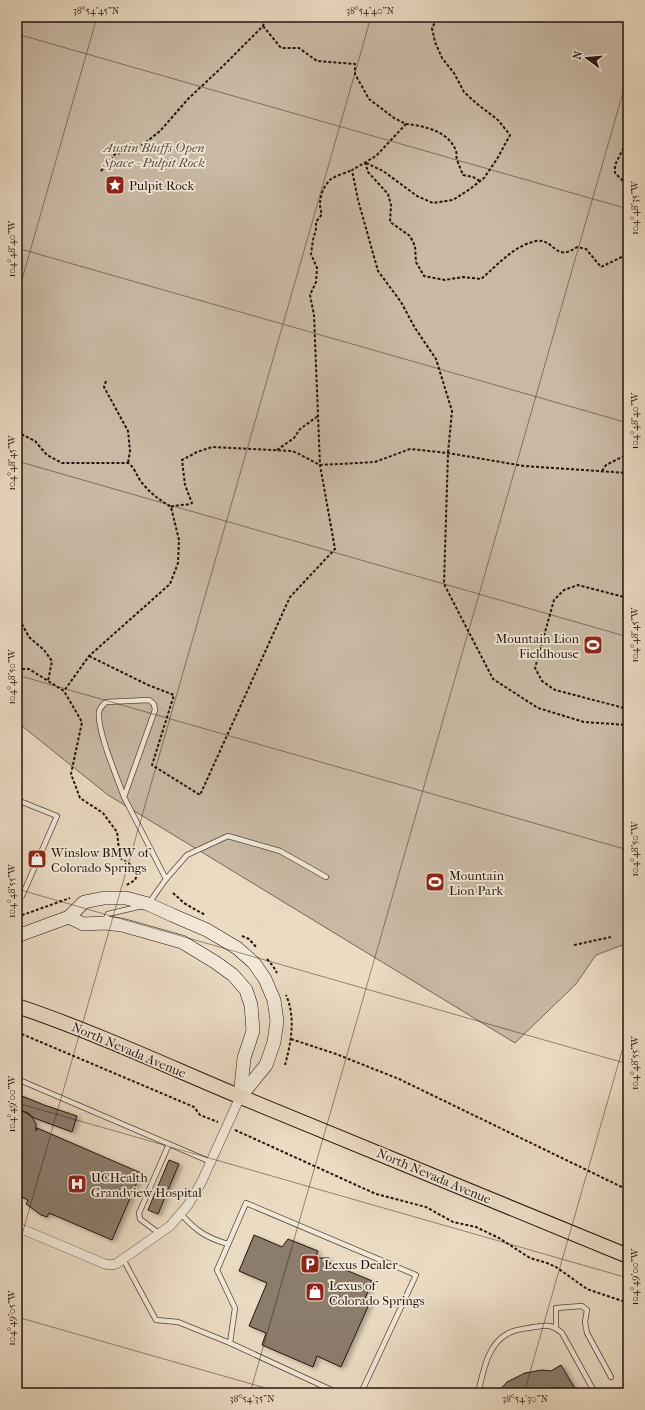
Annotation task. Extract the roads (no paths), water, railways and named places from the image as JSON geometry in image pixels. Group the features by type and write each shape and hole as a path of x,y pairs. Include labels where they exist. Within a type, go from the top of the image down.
{"main road":[{"path":"17,936 70,917 84,902 104,898 126,898 148,904 207,930 237,948 254,963 265,979 274,1000 277,1021 274,1042 266,1065 240,1097"},
{"path":"70,917 83,924 105,923 122,925 182,942 233,975 246,990 251,1005 253,1031 244,1058 240,1097"},
{"name":"North Nevada Avenue","path":"17,1006 101,1037 240,1097 388,1156 628,1256"}],"street":[{"path":"17,1227 105,1264 116,1264 160,1234 181,1214 188,1205 202,1181 240,1097"}],"lane":[{"path":"124,797 155,710 154,704 149,700 106,702 101,706 99,712 102,734 124,797 166,879"},
{"path":"17,800 57,816 22,896 17,900"},
{"path":"105,923 108,914 148,904 166,879 187,855 228,836 280,851 326,877"},
{"path":"17,1079 211,1162"},
{"path":"160,1234 140,1219 139,1213 169,1144"},
{"path":"230,1343 235,1308 217,1270 246,1203 416,1275 361,1393"},
{"path":"181,1214 202,1234 228,1244"},
{"path":"123,1259 156,1320 178,1322 230,1343 338,1393"},
{"path":"556,1327 556,1308 582,1306 587,1310 585,1322 587,1333 611,1377"},
{"path":"478,1393 487,1362 493,1349 501,1338 508,1333 520,1329 550,1325 556,1327 562,1333 595,1393"}],"place":[{"name":"Pulpit Rock","path":"115,185"},
{"name":"Mountain Lion Fieldhouse","path":"593,645"},
{"name":"Winslow BMW of Colorado Springs","path":"37,859"},
{"name":"Mountain Lion Park","path":"435,882"},
{"name":"UCHealth Grandview Hospital","path":"77,1184"},
{"name":"Lexus Dealer","path":"310,1264"},
{"name":"Lexus of Colorado Springs","path":"315,1292"}],"park label":[{"name":"Austin Bluffs Open Space - Pulpit Rock","path":"154,154"}]}
